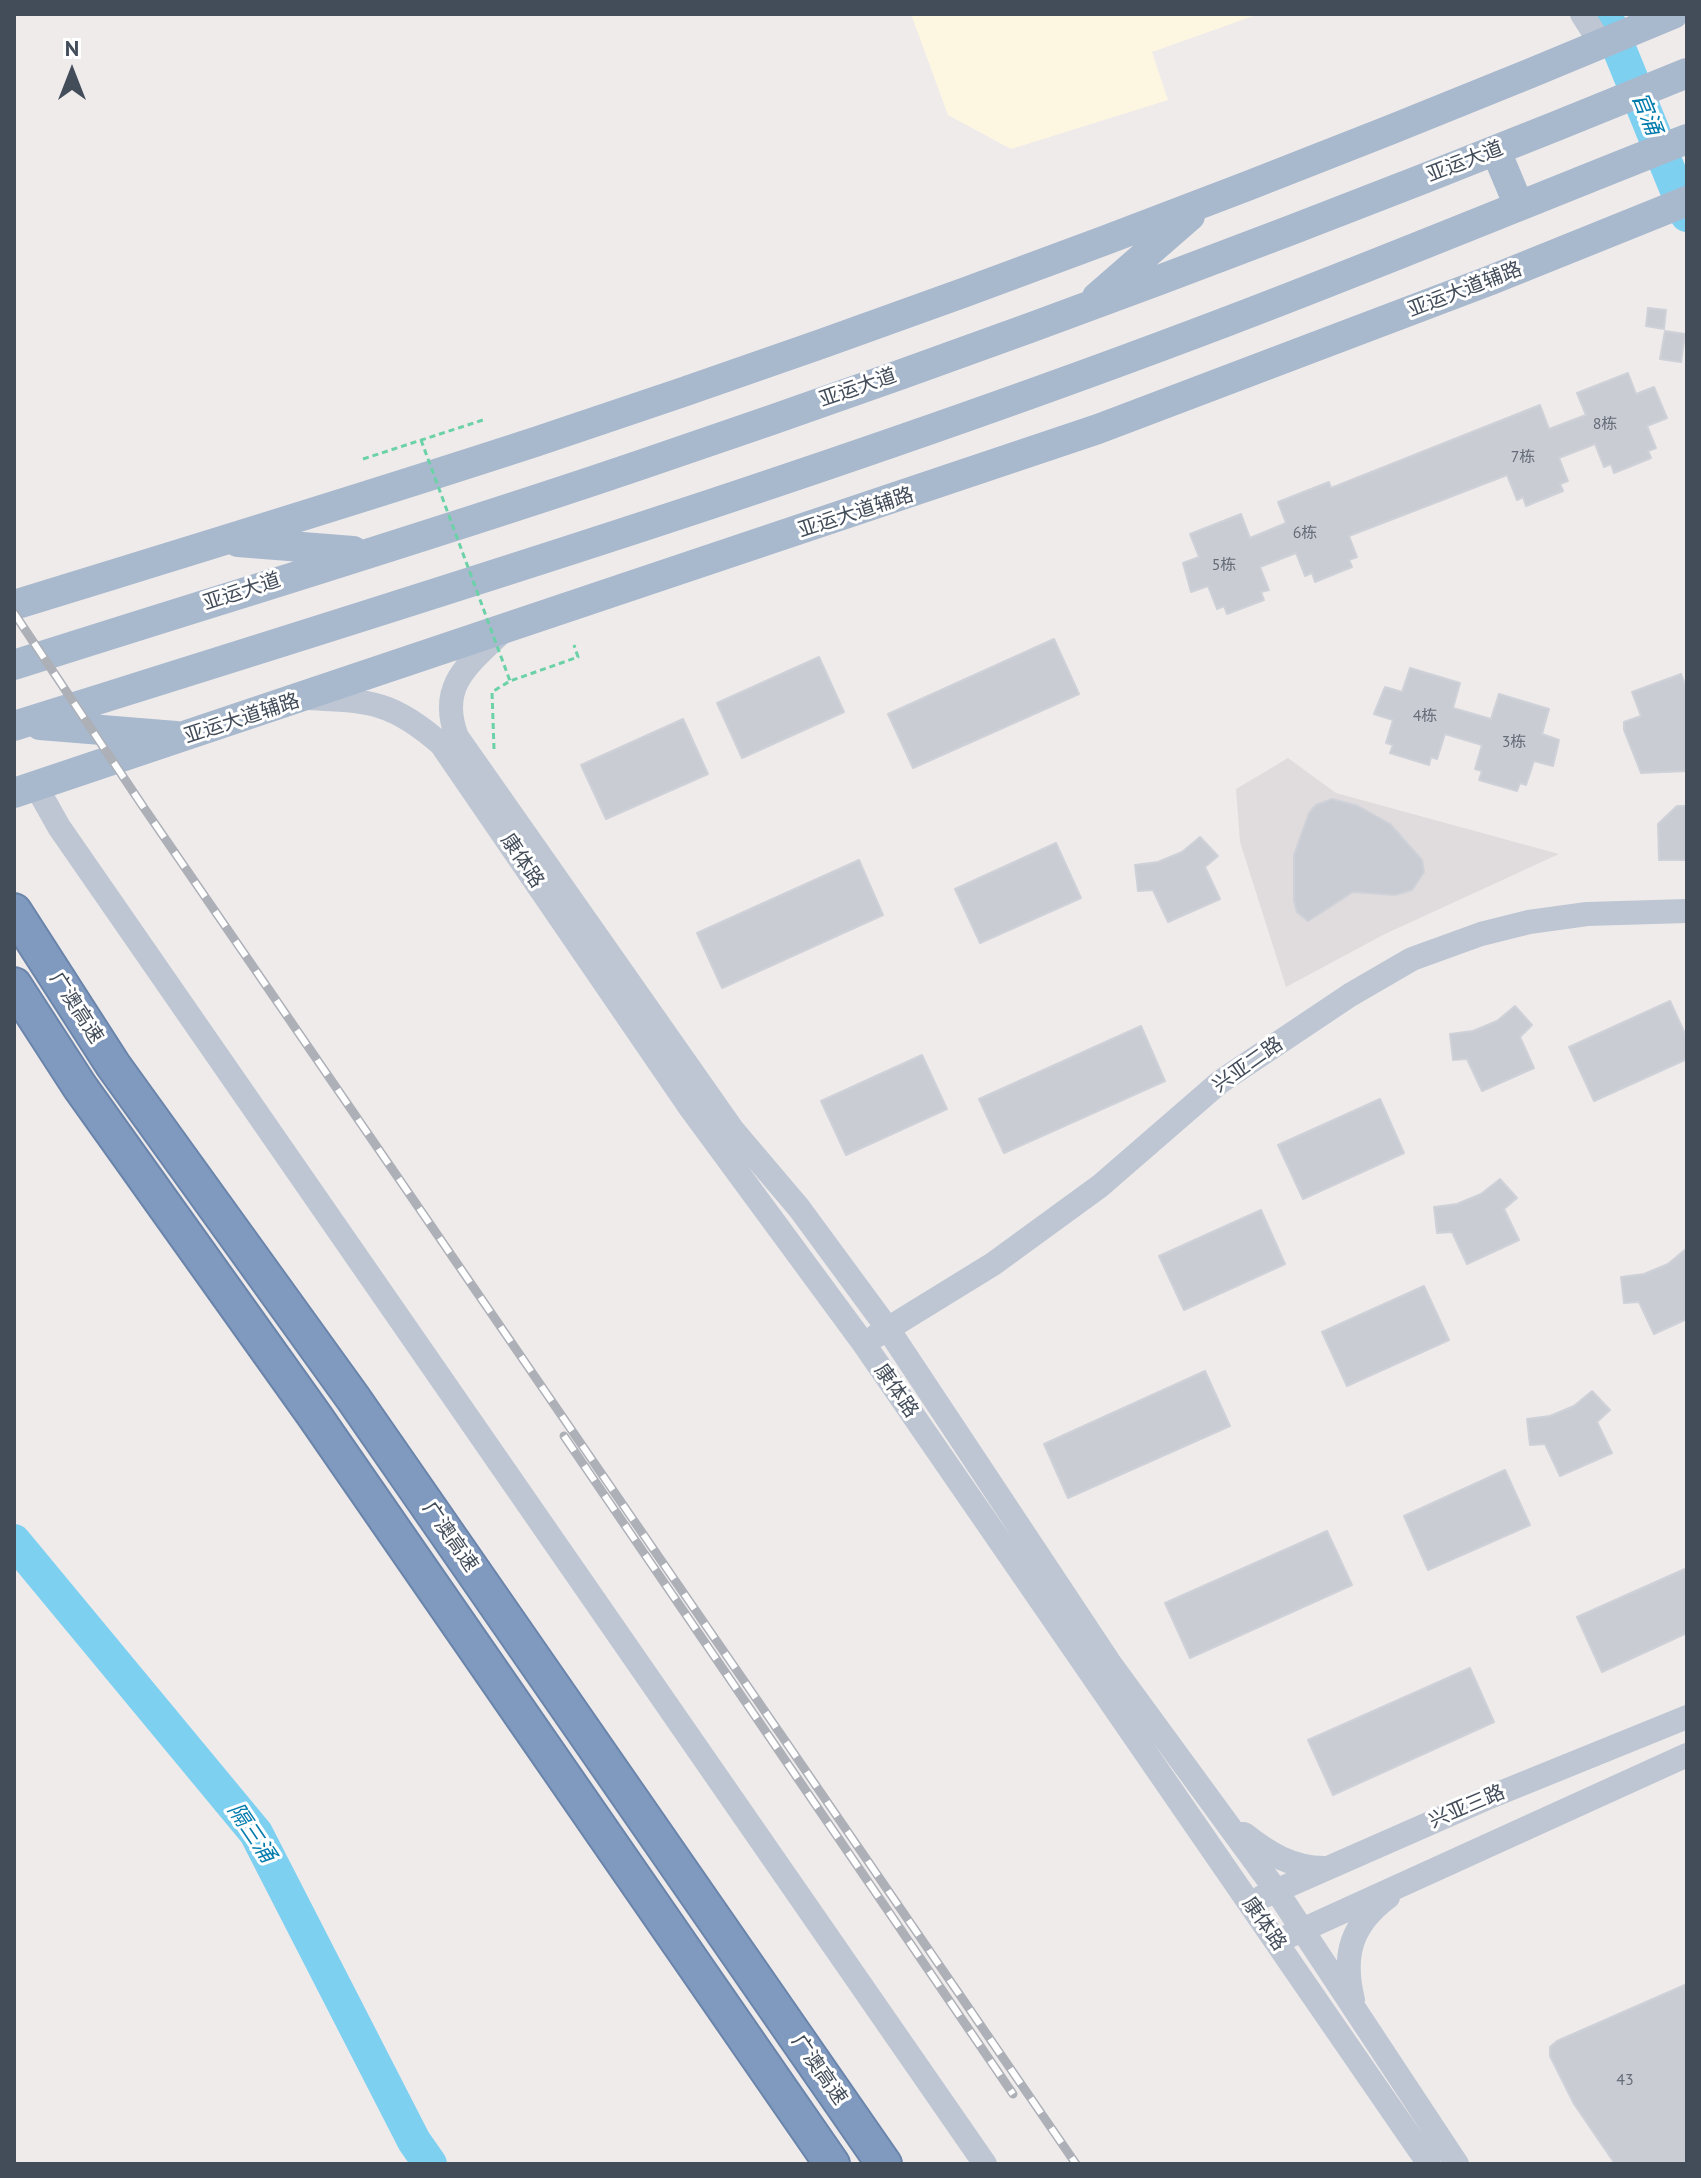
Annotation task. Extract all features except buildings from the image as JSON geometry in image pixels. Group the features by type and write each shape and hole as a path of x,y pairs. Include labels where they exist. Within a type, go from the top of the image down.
{"highway":[{"name":"广澳高速","path":"14,911 113,1065 353,1398 884,2164"},
{"name":"广澳高速","path":"14,985 80,1087 314,1415 832,2164"}],"main road":[{"path":"14,605 539,440 826,342 1207,202 1673,14"},
{"name":"亚运大道","path":"14,665 642,464 1083,309 1496,151 1687,73"},
{"path":"18,725 481,581 1222,324 1687,139"},
{"path":"1496,151 1519,206"},
{"name":"亚运大道辅路","path":"25,790 1098,429 1687,201"},
{"path":"1083,309 1207,202"},
{"path":"222,541 367,552"},
{"path":"18,725 189,737"}],"street":[{"path":"1582,14 1601,44"},
{"name":"康体路","path":"506,628 458,680 448,714 457,737 732,1129 799,1208 888,1329 1109,1662 1278,1893 1457,2164"},
{"name":"康体路","path":"305,698 359,701 394,708 413,719 441,744 691,1109 864,1344 1429,2164"},
{"path":"25,790 59,827 985,2164"},
{"name":"兴亚二路","path":"864,1344 993,1264 1100,1186 1220,1082 1350,995 1412,959 1481,934 1529,922 1602,913 1687,911"},
{"name":"兴亚三路","path":"1248,1902 1278,1893 1324,1868 1432,1821 1687,1717"},
{"name":"兴亚三路","path":"1276,1942 1687,1755"},
{"path":"1224,1819 1288,1863 1305,1868 1324,1868"},
{"path":"1432,1821 1454,1859"},
{"path":"1355,2011 1347,1964 1349,1942 1371,1911 1416,1876"}],"path":[{"path":"363,459 486,419"},
{"path":"421,440 510,681"},
{"path":"494,749 492,692 510,681 578,657 574,645"}],"shaded area":[{"path":"911,14 1259,14 1152,52 1168,100 1011,149 948,115"},
{"path":"1288,758 1336,793 1559,854 1385,934 1286,987 1240,842 1236,789"}],"waterway":[{"name":"官涌","path":"1605,14 1687,215"},
{"name":"隔三涌","path":"14,1541 256,1833 414,2141 430,2164"}],"railway":[{"path":"14,613 142,805 1076,2164"},
{"path":"564,1436 1013,2094"}]}
